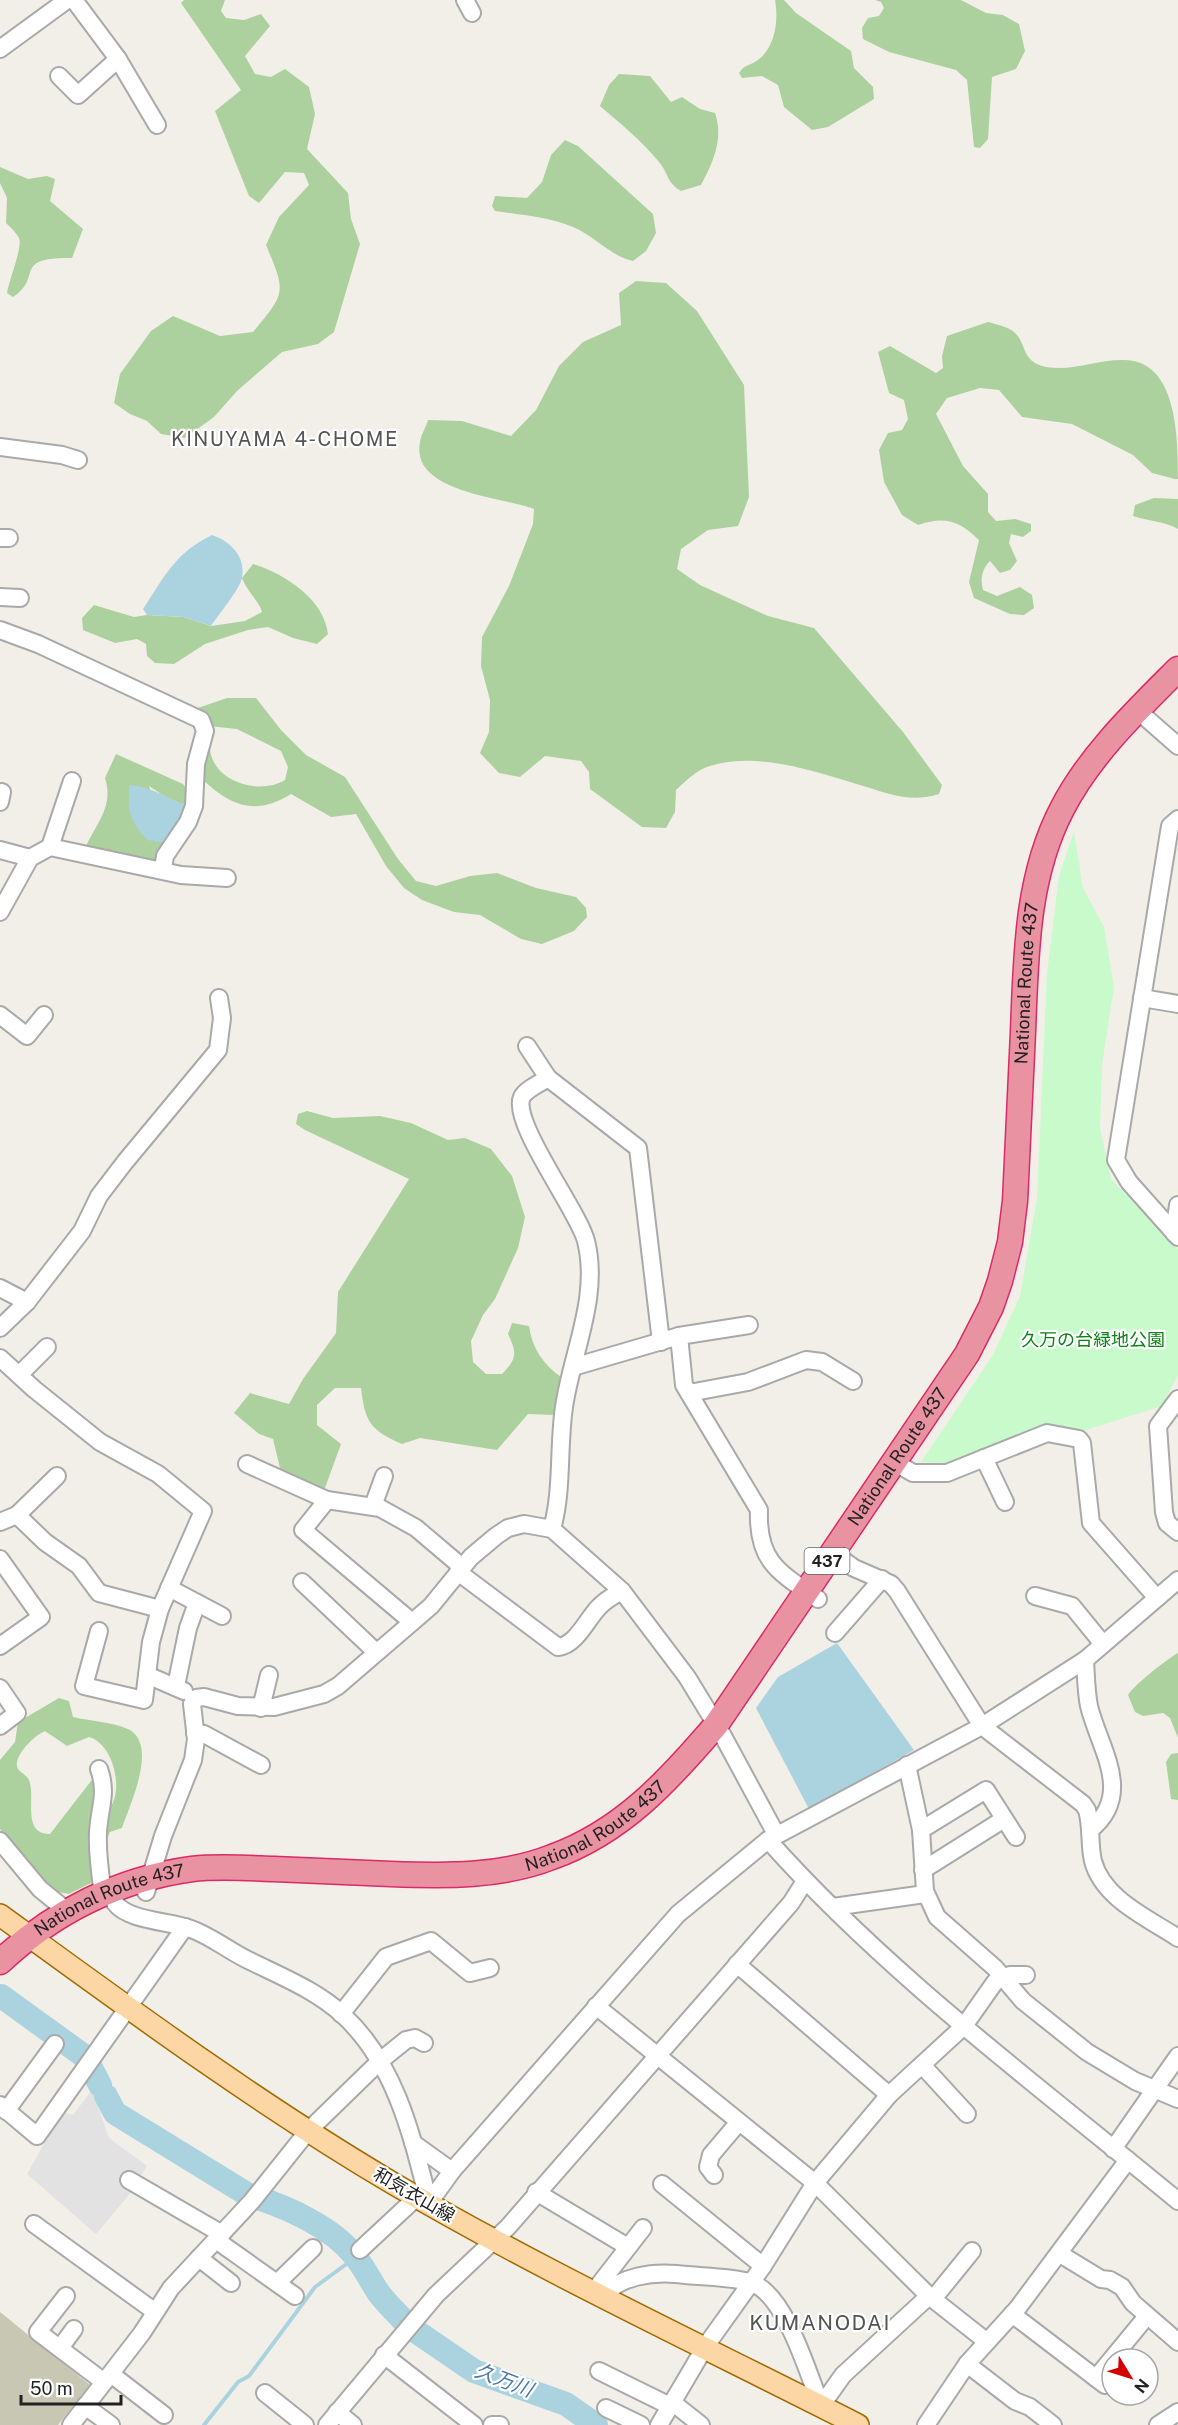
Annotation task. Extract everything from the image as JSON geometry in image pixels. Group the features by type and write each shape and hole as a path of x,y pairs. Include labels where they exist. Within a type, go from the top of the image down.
{"highway":[{"name":"National Route 437","path":"0,1980 34,1940 67,1911 149,1885 205,1882 433,1888 482,1887 524,1880 558,1870 587,1856 645,1821 684,1784 900,1466 978,1360 1003,1312 1023,1244 1028,1203 1040,938 1053,871 1073,816 1087,793 1142,715 1178,669"},
{"name":"National Route 437","path":"1142,715 1178,687"},
{"name":"National Route 437","path":"0,1962 34,1940 66,1927 109,1899"}],"main road":[{"name":"和気衣山線","path":"0,1915 127,2007 308,2131 423,2200 858,2425"}],"street":[{"path":"0,49 67,0"},
{"path":"74,0 118,59 156,125"},
{"path":"59,76 78,95 118,59"},
{"path":"0,447 62,455 78,460"},
{"path":"0,597 20,598"},
{"path":"0,630 38,644 201,720 205,731 196,764 194,806 188,822 165,856 163,869"},
{"path":"1142,715 1178,746"},
{"path":"50,847 72,781"},
{"path":"1176,1235 1129,1182 1116,1160 1170,826 1178,819"},
{"path":"0,912 7,887 30,858 50,847 135,866 163,869 181,874 227,878"},
{"path":"0,850 30,858"},
{"path":"0,1328 27,1302 81,1231 99,1197 125,1162 218,1050 222,1035 219,998"},
{"path":"1142,998 1178,1004"},
{"path":"0,1015 27,1036 44,1015"},
{"path":"527,1046 548,1078 638,1148 661,1342"},
{"path":"548,1078 523,1094 520,1104 522,1115 552,1178 586,1239 589,1289 564,1408 557,1512 552,1530"},
{"path":"1176,1235 1178,1205"},
{"path":"0,1288 27,1302"},
{"path":"573,1367 679,1336 749,1325"},
{"path":"679,1336 684,1384 759,1510 758,1533 761,1547 778,1569 812,1595"},
{"path":"18,1375 47,1347"},
{"path":"0,1358 100,1442 158,1474 203,1511 160,1609 150,1642 144,1700 84,1686 99,1631"},
{"path":"689,1393 747,1382 806,1360 822,1362 853,1381"},
{"path":"1178,1399 1158,1426 1164,1512 1167,1523 1178,1532"},
{"path":"900,1466 920,1474 947,1473 1047,1433 1079,1439 1082,1443 1092,1523 1157,1598"},
{"path":"984,1458 1005,1502"},
{"path":"247,1464 327,1500 373,1506 416,1528 460,1570 558,1647 571,1642 607,1599 622,1592"},
{"path":"0,1522 17,1515 57,1476"},
{"path":"373,1506 384,1476"},
{"path":"327,1500 303,1530 412,1622"},
{"path":"17,1515 45,1542 79,1566 99,1593 160,1609"},
{"path":"147,1675 176,1686 196,1698 261,1708 324,1694 338,1686 431,1606 460,1570 508,1528 524,1524 552,1530 622,1592 687,1677 719,1731 772,1837 805,1881 964,2026 1178,2201"},
{"path":"838,1557 882,1580 897,1591 982,1726 1083,1804 1087,1810 1093,1860 1098,1877 1107,1889 1178,1938"},
{"path":"0,1559 41,1617 0,1646"},
{"path":"835,1633 882,1580"},
{"path":"360,2250 423,2200 452,2171 678,1914 772,1837 982,1726 1085,1660 1178,1580"},
{"path":"302,1582 376,1652"},
{"path":"169,1588 222,1616"},
{"path":"1035,1596 1072,1606 1103,1644"},
{"path":"176,1686 188,1628 197,1603"},
{"path":"1085,1660 1089,1706 1112,1768 1109,1805 1097,1824 1090,1830"},
{"path":"261,1708 269,1675"},
{"path":"0,1688 17,1713 0,1726"},
{"path":"149,1885 164,1836 193,1760 195,1733 192,1704 196,1698"},
{"path":"195,1733 204,1734 261,1765"},
{"path":"907,1765 921,1830 926,1894 937,1917 1003,1977 1023,2001 1086,2052 1134,2080 1178,2099"},
{"path":"99,1769 105,1785 98,1835 98,1863 109,1899 127,1914 185,1927 296,1983 342,2014 358,2030 396,2089 413,2143 423,2200"},
{"path":"921,1830 986,1790 1016,1837"},
{"path":"923,1870 1004,1819"},
{"path":"2,1848 40,1889 67,1911"},
{"path":"353,2425 332,2419 450,2280 495,2239 791,1903 805,1881"},
{"path":"833,1906 926,1894"},
{"path":"55,2044 50,2062 3,2108 37,2136 185,1927"},
{"path":"342,2014 386,1957 431,1941 470,1974 490,1968"},
{"path":"737,1964 889,2095"},
{"path":"658,2425 705,2347 763,2266 815,2183 889,2095 964,2026 988,1990 1003,1977 1026,1975"},
{"path":"596,2006 815,2183 931,2297 986,2341"},
{"path":"71,2425 142,2333 154,2310 256,2196 308,2131 380,2061 406,2040 415,2038 424,2043"},
{"path":"1113,2149 1178,2056"},
{"path":"922,2065 967,2114"},
{"path":"714,2175 708,2168 711,2155 740,2122"},
{"path":"413,2143 452,2171"},
{"path":"926,2425 967,2364 1012,2314 1060,2254 1128,2160"},
{"path":"129,2180 219,2237 295,2296"},
{"path":"662,2184 763,2266"},
{"path":"536,2193 628,2247"},
{"path":"34,2223 106,2284 154,2310"},
{"path":"599,2293 643,2228"},
{"path":"277,2283 314,2248"},
{"path":"820,2406 843,2375 931,2297 972,2251"},
{"path":"1060,2254 1101,2279 1110,2280 1122,2287 1147,2316 1178,2342"},
{"path":"199,2258 231,2283"},
{"path":"599,2293 634,2277 657,2273 751,2282 773,2300 786,2319 820,2406"},
{"path":"68,2301 38,2332 164,2415"},
{"path":"1012,2314 1101,2381 1147,2316"},
{"path":"60,2348 75,2329"},
{"path":"384,2355 474,2425"},
{"path":"967,2364 1015,2401 1030,2407 1053,2425"},
{"path":"599,2371 671,2404 701,2425"},
{"path":"265,2393 305,2425"},
{"path":"86,2406 111,2425"},
{"path":"606,2408 641,2425"},
{"path":"1158,2425 1178,2412"},
{"path":"492,2425 500,2425"}],"shaded area":[{"path":"92,2090 109,2138 147,2166 128,2196 96,2234 27,2174 62,2112 73,2115"},
{"path":"0,2312 90,2385 58,2425 0,2425"}],"green space":[{"path":"184,0 225,0 221,11 226,18 244,20 261,14 270,26 245,56 255,74 271,77 285,69 309,87 315,114 307,149 348,193 351,219 360,244 334,332 318,344 282,352 237,391 214,417 185,438 161,434 147,421 130,414 114,403 120,374 151,331 173,316 220,336 253,332 272,309 279,292 277,273 266,245 279,217 309,185 304,173 285,172 259,203 249,196 215,111 241,90 181,3"},
{"path":"775,0 784,0 796,13 851,51 854,68 873,87 874,99 828,127 812,130 784,107 778,85 762,76 742,78 739,73 741,70 762,57 771,43 776,26"},
{"path":"875,0 961,0 986,13 1003,15 1019,24 1025,51 1016,69 992,77 988,139 980,148 974,147 967,80 956,70 889,52 863,39 862,28 868,18 879,16 884,8 881,2"},
{"path":"619,74 650,76 671,102 682,97 700,109 715,113 718,141 710,168 701,185 681,191 676,188 646,147 600,106 609,85"},
{"path":"565,140 578,146 653,214 656,233 646,251 633,261 617,255 573,227 544,219 495,211 492,206 495,196 527,198 542,182 551,155"},
{"path":"0,167 28,179 47,176 55,179 50,201 83,229 72,258 41,261 31,270 22,290 13,297 7,293 20,242 6,223 7,198 0,183"},
{"path":"636,281 666,283 697,311 744,385 749,497 738,526 708,530 681,549 677,569 700,585 768,616 814,628 903,732 942,785 939,794 910,798 787,765 768,762 729,762 700,770 676,790 675,812 666,828 642,827 590,789 589,772 581,761 545,756 520,777 499,773 480,753 489,732 490,700 481,666 482,637 509,586 533,524 534,509 462,490 444,482 429,472 421,459 421,437 428,420 462,421 511,436 536,410 559,366 583,342 621,325 619,293"},
{"path":"988,322 1014,332 1031,360 1042,366 1063,368 1114,360 1142,364 1155,373 1165,387 1175,424 1178,479 1152,473 1133,455 1072,424 1022,417 999,390 980,388 947,398 936,414 963,466 988,494 988,512 996,521 1015,519 1031,524 1031,531 1023,537 1011,534 1009,543 1017,561 1010,570 1000,573 990,561 983,571 982,578 983,590 997,596 1020,587 1032,595 1034,608 1024,615 1010,614 974,598 969,582 979,540 958,524 936,521 918,525 902,515 884,482 879,450 888,433 902,430 908,419 904,400 889,393 878,352 890,346 936,373 943,368 942,356 947,336"},
{"path":"1154,498 1178,499 1178,529 1133,516 1135,505"},
{"path":"253,564 290,581 311,599 325,621 328,634 317,644 293,638 268,627 248,630 205,644 174,664 155,663 147,656 146,644 137,639 115,643 83,630 82,618 94,605 134,617 147,615 184,617 211,626 245,621 262,612 242,578"},
{"path":"227,698 256,698 281,730 306,755 345,777 398,859 416,881 436,886 470,876 497,873 536,888 576,897 586,908 587,917 574,931 542,944 521,939 480,915 454,912 422,900 404,888 386,866 356,814 331,817 291,794 276,802 261,806 248,806 224,797 190,767 190,748 200,739 210,743 211,756 225,775 248,785 274,785 285,780 288,767 281,751 237,729 199,725 183,713"},
{"path":"116,754 183,784 188,791 187,806 167,798 149,786 167,843 150,869 83,854 105,809 107,789 105,778"},
{"name":"久万の台緑地公園","path":"1074,831 1083,888 1104,927 1114,987 1102,1065 1100,1128 1111,1179 1178,1249 1178,1375 1162,1406 1083,1431 1047,1424 949,1463 921,1462 993,1355 1020,1296 1037,1199 1047,974 1059,876"},
{"path":"307,1111 333,1118 380,1116 411,1123 448,1140 465,1138 491,1149 512,1176 525,1217 518,1248 495,1299 483,1315 471,1341 473,1362 486,1374 502,1374 511,1364 514,1356 508,1334 512,1323 529,1326 539,1355 561,1377 554,1415 528,1414 497,1450 420,1438 402,1444 383,1434 371,1423 367,1417 361,1388 335,1388 317,1405 317,1425 341,1444 325,1488 312,1487 280,1468 273,1439 259,1434 234,1413 250,1393 289,1404 303,1379 336,1333 338,1292 409,1179 296,1124 298,1114"},
{"path":"1178,1653 1178,1738 1170,1718 1163,1713 1143,1716 1135,1712 1128,1695 1151,1672"},
{"path":"59,1698 69,1701 73,1717 128,1729 137,1737 141,1747 140,1775 122,1828 110,1832 103,1848 108,1855 107,1866 93,1882 69,1894 58,1892 34,1874 0,1829 0,1760 15,1742 18,1722","holes":["45,1731 67,1746 89,1737 104,1748 114,1768 116,1779 114,1799 110,1808 106,1810 97,1779 91,1781 50,1834 41,1833 32,1821 29,1780 19,1770 17,1762 28,1744"]},
{"path":"1178,1753 1178,1800 1171,1799 1166,1762 1171,1754"}],"water":[{"path":"212,535 230,545 239,556 243,570 237,589 211,626 184,617 147,615 143,609 172,566 199,542"},
{"path":"129,785 152,790 187,806 184,816 167,843 147,840 136,826 131,815"},
{"path":"837,1643 914,1750 809,1809 756,1708 778,1677"}],"waterway":[{"name":"久万川","path":"1,1996 84,2056"},
{"name":"久万川","path":"90,2066 100,2085"},
{"name":"久万川","path":"106,2096 115,2113 250,2196"},
{"name":"久万川","path":"258,2198 296,2213 334,2236 357,2258 381,2296 403,2320"},
{"path":"204,2425 238,2382 249,2376 315,2287 356,2257"},
{"name":"久万川","path":"414,2330 474,2371 566,2404 596,2425"}],"district":[{"name":"KINUYAMA 4-CHOME","path":"285,439"},
{"name":"KUMANODAI","path":"820,2323"}]}
